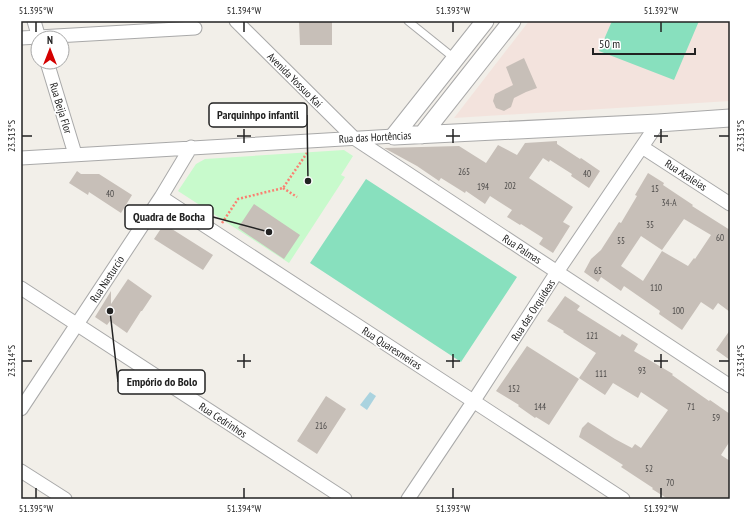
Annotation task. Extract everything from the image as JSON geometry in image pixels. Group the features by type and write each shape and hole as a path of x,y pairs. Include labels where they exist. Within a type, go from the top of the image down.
{"street":[{"name":"Avenida Yossuo Kai","path":"236,21 354,138"},
{"path":"394,136 484,21"},
{"path":"422,135 512,21"},
{"path":"70,36 195,28"},
{"name":"Rua Beija Flor","path":"49,70 75,154"},
{"name":"Rua das Hortências","path":"21,158 191,147 730,118"},
{"name":"Rua das Orquídeas","path":"408,499 474,402 558,272 658,123"},
{"name":"Rua Palmas","path":"354,138 730,386"},
{"name":"Rua Nasturcio","path":"21,409 162,197 191,147"},
{"name":"Rua Azaleias","path":"642,147 730,204"},
{"name":"Rua Quaresmeiras","path":"162,197 623,499"},
{"name":"Rua Cedrinhos","path":"21,288 345,499"},
{"path":"21,471 65,499"}],"lane":[{"path":"408,21 454,58"}],"path":[{"path":"216,232 238,199 283,188 316,140"},
{"path":"306,154 314,153"},
{"path":"283,188 297,197"}],"shaded area":[{"path":"529,21 730,21 730,101 454,118"}],"green space":[{"path":"612,21 699,21 674,80 599,51"},
{"path":"344,150 353,156 341,175 345,177 289,263 178,191 196,164 205,159"},
{"path":"366,179 517,277 461,362 310,263"}],"water":[{"path":"370,392 376,396 367,410 360,405"}],"building":[{"path":"299,21 332,21 332,45 300,45"},
{"path":"524,58 537,88 514,98 511,107 504,111 496,108 493,101 495,94 513,85 506,67"},
{"path":"557,141 557,144 600,171 589,188 571,176 572,174 550,160 549,162 543,158 529,178 573,207 563,222 570,226 553,253 539,244 543,238 507,217 512,210 490,196 485,204 466,191 465,193 441,178 439,181 417,166 384,148 459,146 486,163 498,145 517,155 525,143"},
{"path":"77,171 81,174 99,174 132,195 121,213 89,192 88,195 69,183"},
{"path":"648,173 664,183 663,185 693,205 692,206 730,230 730,312 718,303 713,310 701,302 682,330 659,314 660,311 624,286 621,291 601,277 598,282 584,272 591,259 601,250 619,222 621,223 637,196 635,195","holes":["684,219 711,235 695,259 694,258 688,266 662,251 643,281 621,266 641,236 662,250"]},
{"path":"254,204 300,235 284,259 238,228"},
{"path":"164,224 213,255 203,270 154,239"},
{"path":"128,279 152,296 127,333 110,321 107,325 95,317 111,291 111,304"},
{"path":"565,296 580,306 577,310 620,337 622,334 638,344 634,351 673,374 672,375 709,401 710,400 730,414 730,441 721,455 730,461 730,499 668,499 621,467 623,465 579,437 582,428 588,422 632,448 635,444 641,448 668,410 641,392 638,398 613,383 605,395 579,378 596,353 547,321"},
{"path":"730,330 730,360 716,350"},
{"path":"527,346 579,379 549,425 536,417 535,418 518,406 519,405 496,391"},
{"path":"326,396 346,409 317,454 297,441"}],"place":[{"name":"Parquinhpo infantil","path":"308,181"},
{"name":"Quadra de Bocha","path":"269,232"},
{"name":"Empório do Bolo","path":"110,311"}]}
